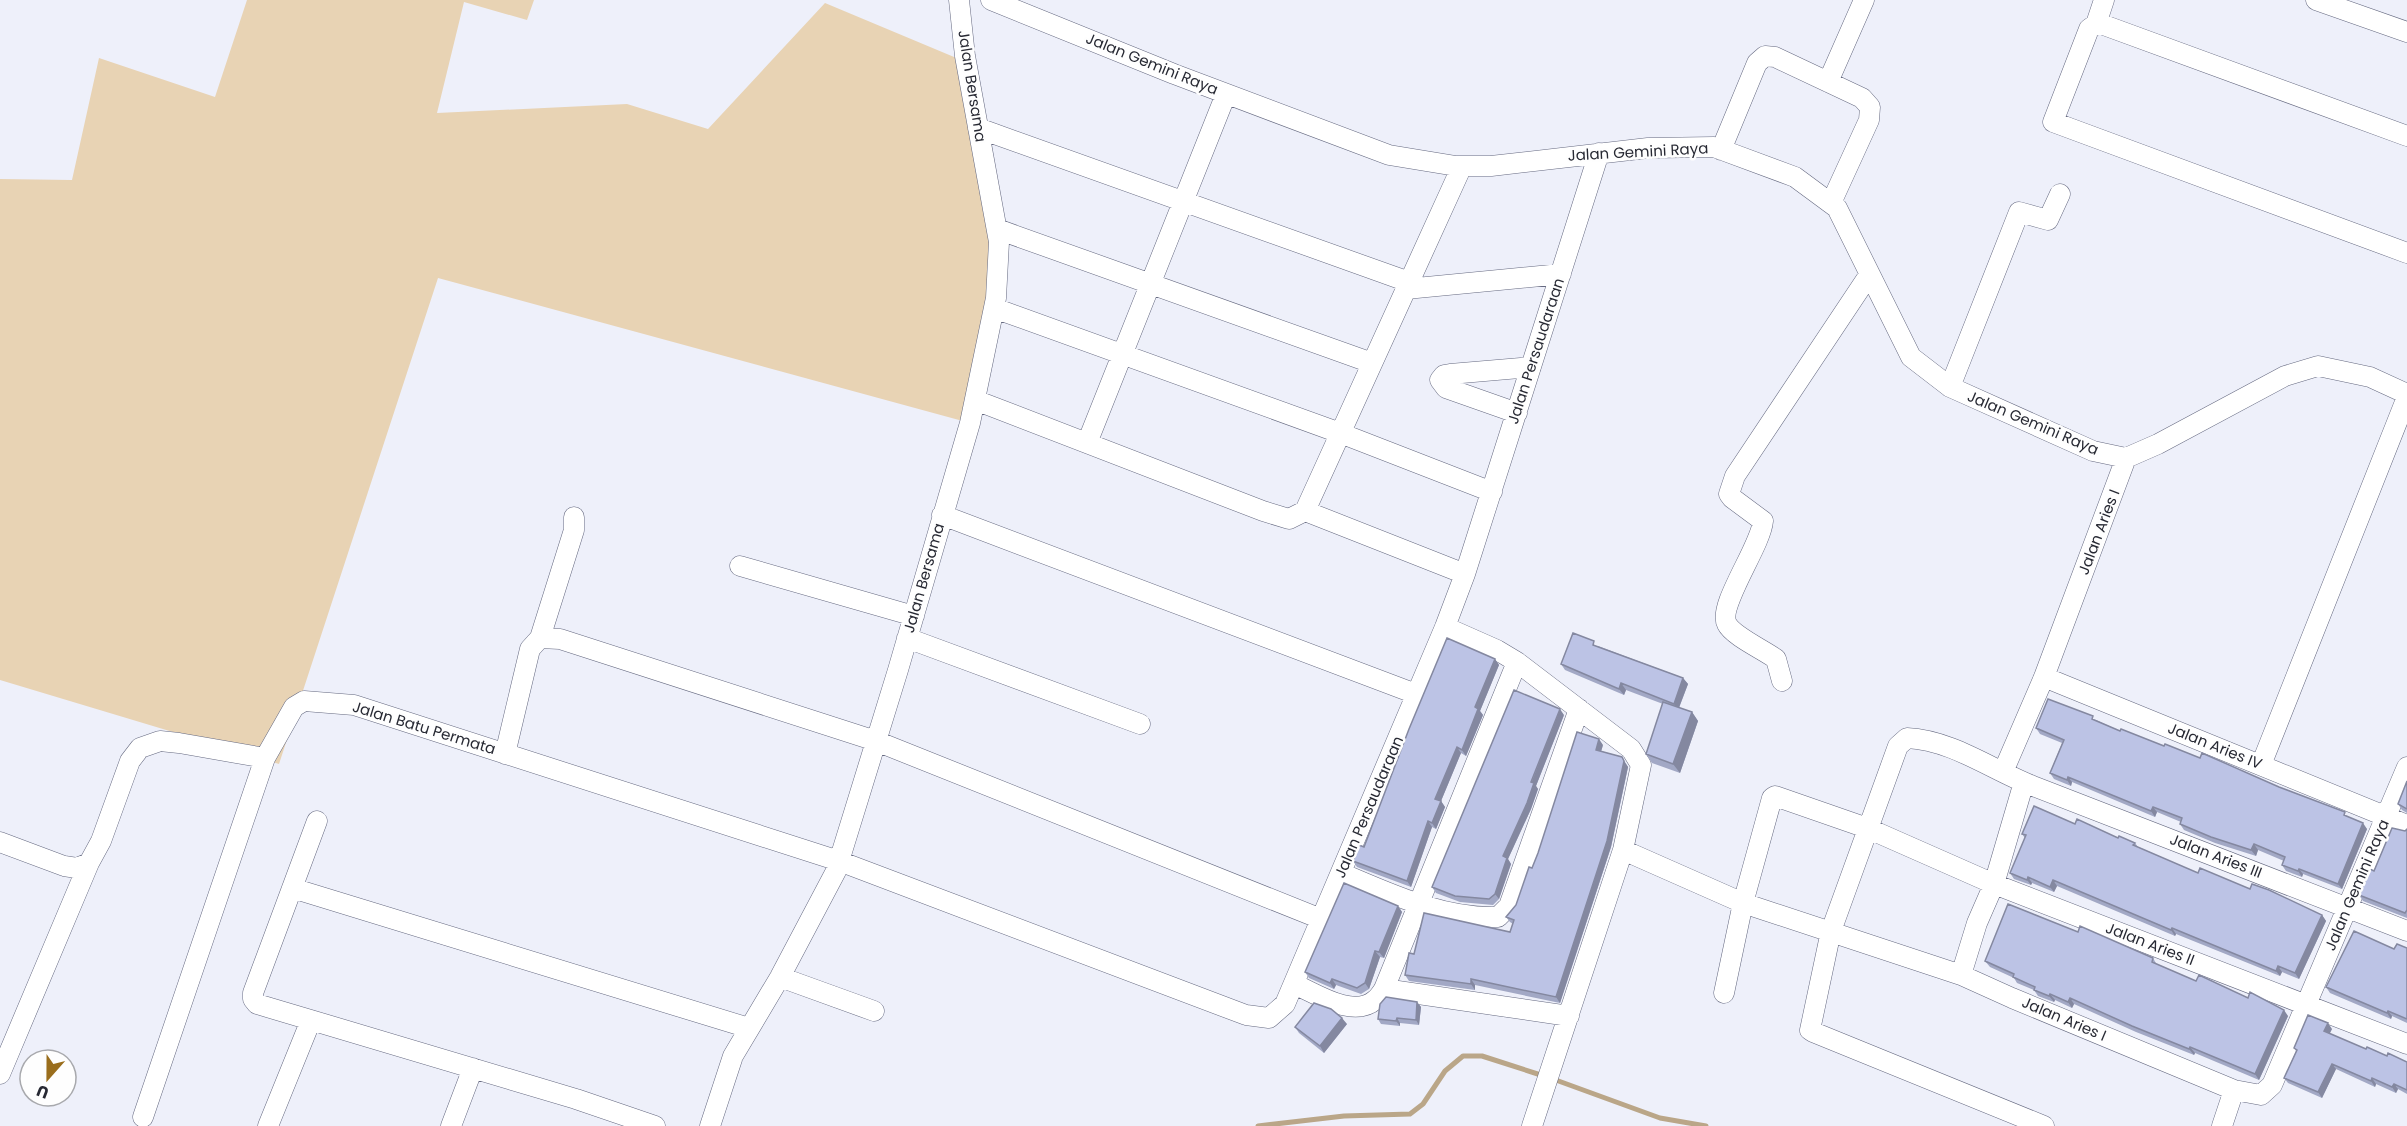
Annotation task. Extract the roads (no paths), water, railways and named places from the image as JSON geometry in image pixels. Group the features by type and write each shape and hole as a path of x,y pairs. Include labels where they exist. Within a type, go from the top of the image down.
{"street":[{"name":"Jalan Bersama","path":"710,1126 733,1056 780,977 836,872 970,423 994,308 999,242 965,56 959,0"},
{"name":"Jalan Gemini Raya","path":"991,0 1226,94 1389,155 1462,166 1491,166 1599,153 1659,148 1714,147 1794,177 1838,208 1911,357 1950,387 2093,451 2126,458"},
{"path":"1828,82 1864,0"},
{"path":"2104,0 2096,24 2090,29 2053,122 2407,253"},
{"path":"2316,0 2407,32"},
{"path":"2096,24 2102,24 2407,136"},
{"path":"1721,150 1761,58 1765,56 1774,57 1862,98 1867,102 1871,114 1831,203"},
{"path":"1088,443 1226,94"},
{"path":"978,128 1184,201 1408,285 1561,274"},
{"name":"Jalan Persaudaraan","path":"839,861 1246,1016 1269,1018 1286,1004 1445,627 1465,574 1599,153"},
{"path":"975,400 1284,518 1294,518 1305,510 1462,166"},
{"path":"1950,387 2019,212 2048,220 2060,194"},
{"path":"997,229 1372,363"},
{"path":"1782,681 1776,659 1734,632 1727,624 1725,616 1729,600 1760,537 1763,520 1732,498 1730,488 1735,476 1869,275"},
{"path":"994,308 1340,433 1492,492"},
{"path":"2126,458 2158,444 2284,376 2318,366 2370,377 2407,396 2261,765"},
{"path":"1517,412 1446,388 1440,380 1444,375 1450,374 1532,367"},
{"name":"Jalan Aries I","path":"2004,771 2044,677 2126,458"},
{"path":"1305,510 1465,574"},
{"path":"942,515 1416,694"},
{"path":"505,754 530,649 540,638 574,530 574,517"},
{"path":"740,566 914,616"},
{"path":"1445,627 1497,650 1517,662 1631,749 1641,765 1623,850 1534,1122"},
{"path":"540,638 560,639 876,741 1321,919"},
{"path":"907,638 1140,724"},
{"path":"1294,984 1345,1006 1358,1007 1374,1002 1384,989 1517,662"},
{"name":"Jalan Aries IV","path":"2044,677 2386,816"},
{"name":"Jalan Batu Permata","path":"143,1117 265,758 294,707 304,701 315,700 354,705 839,861"},
{"path":"1341,873 1418,905 1479,918 1498,917 1509,906 1579,709"},
{"name":"Jalan Aries III","path":"1867,828 1898,746 1907,738 1922,739 1949,747 2024,782 2407,931"},
{"path":"0,1074 101,841 130,761 140,748 160,741 179,742 265,758"},
{"name":"Jalan Gemini Raya","path":"2306,1004 2407,766"},
{"path":"1961,975 1977,924 1994,884 2024,782"},
{"name":"Jalan Aries II","path":"1743,903 1772,797 1867,828 1994,884 2306,1004"},
{"path":"2386,816 2407,825"},
{"path":"317,821 253,993 256,1004 576,1099 655,1126"},
{"path":"1867,828 1831,931 1810,1025 1811,1031 2044,1126"},
{"path":"0,842 64,866 76,868 90,863"},
{"name":"Jalan Aries I","path":"1623,850 1743,903 1961,975 2234,1090 2261,1095 2272,1085 2306,1004"},
{"path":"292,888 749,1028"},
{"path":"1724,993 1743,903"},
{"path":"780,977 874,1011"},
{"path":"1384,989 1569,1016"},
{"path":"2306,1004 2407,1044"},
{"path":"268,1126 311,1020"},
{"path":"451,1126 473,1068"},
{"path":"2222,1126 2234,1090"}],"waterway":[{"path":"1258,1126 1344,1116 1410,1114 1423,1104 1445,1071 1463,1056 1482,1056 1544,1076"},
{"path":"1553,1079 1660,1118 1706,1126"}]}
